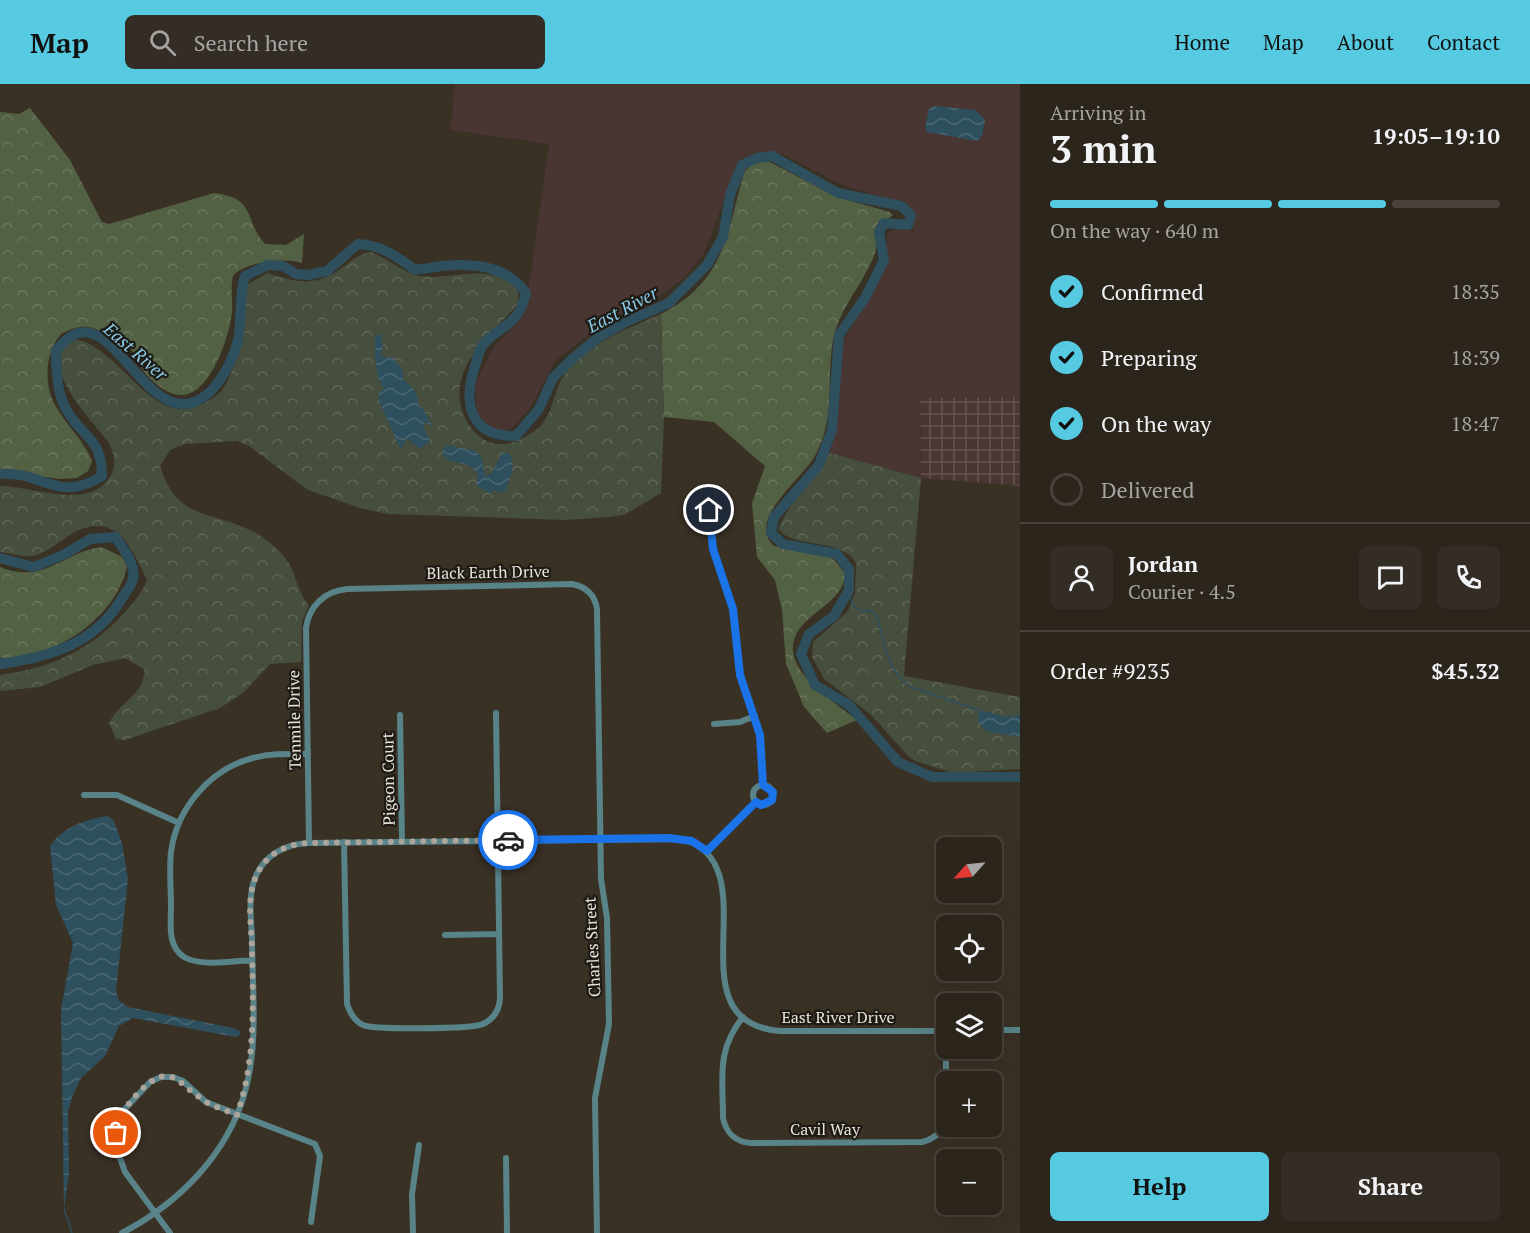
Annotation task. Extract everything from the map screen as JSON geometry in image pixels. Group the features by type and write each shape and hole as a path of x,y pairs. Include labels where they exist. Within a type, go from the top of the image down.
{"street":[{"path":"708,498 713,549 733,609 740,675 756,716 762,752 763,785"},
{"name":"Black Earth Drive","path":"319,601 330,593 347,589 572,584 588,591 596,604 598,659"},
{"name":"Tenmile Drive","path":"309,843 306,628 312,609 319,601"},
{"name":"Charles Street","path":"597,1233 595,1098 609,1024 607,918 602,879 598,659"},
{"path":"344,842 347,1004 355,1020 373,1028 472,1027 491,1020 498,1009 500,999 496,713"},
{"name":"Pigeon Court","path":"400,715 402,842"},
{"path":"714,724 740,722 756,716"},
{"path":"252,960 196,961 186,958 174,945 170,863 179,823 198,793 230,767 265,755 308,754"},
{"path":"763,785 773,792 772,800 761,805 756,802 753,795 756,789 763,785"},
{"path":"84,795 117,795 179,823"},
{"path":"707,851 756,802"},
{"path":"122,1233 155,1214 187,1187 209,1162 237,1115 252,1058 251,894 256,877 274,854 291,845 344,842 683,838 707,851 716,861 722,878 724,984 731,1002 743,1017"},
{"path":"445,935 499,934"},
{"name":"East River Drive","path":"743,1017 761,1028 780,1031 936,1030"},
{"name":"Cavil Way","path":"743,1017 732,1032 724,1049 723,1118 726,1128 733,1137 751,1143 922,1142 933,1138 942,1130 946,1120 946,1059"},
{"path":"1002,1030 1020,1030"},
{"path":"170,1233 125,1172 117,1154 116,1129 127,1105 150,1082 166,1076 183,1082 206,1102 307,1139 317,1147 320,1156 311,1222"},
{"path":"413,1233 412,1194 420,1145"},
{"path":"506,1158 507,1233"}],"shaded area":[{"path":"455,84 1020,84 1020,397 920,398 921,478 830,453 839,408 842,343 870,296 884,266 888,232 896,229 913,231 913,220 909,210 900,202 842,185 785,155 762,153 737,165 704,254 683,279 650,302 586,337 556,360 528,411 513,427 500,433 485,427 477,417 475,384 495,345 521,319 526,308 549,144 450,130"},
{"path":"1020,397 1020,486 921,478 920,398"}],"green space":[{"path":"30,108 70,160 102,222 109,224 214,193 228,196 243,205 265,244 286,245 304,234 302,263 276,261 255,264 238,271 233,276 232,313 223,348 207,379 199,388 190,393 180,395 170,393 158,385 145,373 126,344 99,330 82,327 61,334 51,351 48,382 53,401 92,461 88,471 77,478 60,479 0,471 0,112 19,114"},
{"path":"768,161 837,197 890,212 893,215 878,226 875,253 871,264 836,328 831,355 828,413 822,442 808,466 779,500 767,524 767,536 774,546 832,558 846,574 838,593 798,632 793,647 795,661 804,675 830,700 857,720 827,733 804,707 786,664 782,610 775,580 757,557 752,503 765,466 714,422 664,417 661,314 682,301 711,271 727,237 744,173 754,164"},
{"path":"370,252 420,276 484,274 508,281 518,290 519,302 487,337 468,363 459,393 462,410 472,429 486,441 495,444 514,442 535,431 547,416 565,373 591,349 661,314 664,417 661,493 624,515 608,517 566,520 388,514 360,508 308,490 249,446 237,441 185,444 170,450 160,466 167,484 176,496 197,511 256,533 278,550 290,565 301,593 309,605 302,621 301,662 270,664 243,693 220,708 125,740 116,739 109,723 141,685 144,669 125,658 93,665 40,687 0,691 0,675 37,668 53,662 84,647 99,636 129,608 147,580 129,545 121,536 101,526 88,527 73,533 37,555 24,556 0,552 0,486 76,495 102,486 113,471 114,459 109,443 79,406 62,376 59,361 63,349 75,339 92,345 137,385 168,406 184,409 202,404 220,392 232,371 242,334 247,285 267,273 298,281 316,280 335,272 360,255"},
{"path":"830,453 921,478 904,676 1020,697 1020,769 953,773 918,762 910,758 870,714 824,679 812,657 813,642 848,611 855,593 856,563 849,555 839,550 793,539 778,528 792,503"},
{"path":"102,547 122,557 127,566 121,585 110,603 96,619 61,644 20,657 0,658 0,567 15,572 41,570 88,550"}],"water":[{"path":"934,106 976,110 985,120 982,136 977,141 927,132 925,128 929,109"},
{"path":"375,335 381,335 383,346 380,356 393,358 403,371 403,380 415,391 418,405 423,409 434,429 426,422 423,425 430,441 420,449 406,438 401,450 379,401 379,392 384,389 377,370"},
{"path":"446,445 476,451 481,457 485,476 491,474 502,454 509,453 513,468 507,490 501,493 495,490 489,493 476,485 478,478 474,469 446,459 442,452"},
{"path":"979,710 1006,717 1020,715 1020,737 986,731 978,721"},
{"path":"108,816 114,821 122,843 128,879 116,991 119,1001 128,1007 233,1028 240,1031 240,1035 236,1037 133,1018 119,1026 105,1056 81,1078 68,1111 69,1173 64,1209 61,1010 73,943 56,905 50,846 68,829 91,819"}],"waterway":[{"name":"East River","path":"0,474 15,474 62,487 87,484 102,476 101,463 94,444 71,417 62,401 59,387 56,351 73,335 88,333 104,340 165,399 182,404 192,403 210,392 224,374 234,354 239,336 245,276 268,265 283,266 296,274 308,275 327,271 358,244 381,249 414,269 454,265 489,268 510,277 526,293 523,304 514,319 482,347 471,380 470,394 470,406 480,425 501,435 516,436 539,409 553,378 571,360 596,339 628,321 669,303 707,265 723,237 730,195 742,165 757,158 772,156 838,193 901,206 911,215 908,225 884,223 879,232 884,260 865,298 839,335 832,430 819,465 774,517 771,533 783,544 837,554 849,569 849,590 834,616 809,634 801,654 815,685 849,705 898,762 932,777 1020,777"},
{"name":"East River","path":"0,558 34,567 65,554 90,539 115,537 133,568 131,585 101,625 87,636 54,652 0,664"},
{"path":"849,590 852,604 860,611 868,610 876,614 887,654 902,680 911,687 979,710"},
{"path":"64,1209 72,1233"}],"way so far":[{"path":"116,1133 118,1121 127,1105 150,1082 166,1076 183,1082 206,1102 237,1115 252,1058 251,894 260,869 274,854 299,843 508,840"}],"route":[{"path":"508,840 683,838 707,851 756,802 761,805 769,804 772,800 773,792 769,787 763,785 760,735 756,716 740,675 733,609 713,549 709,510"}]}
